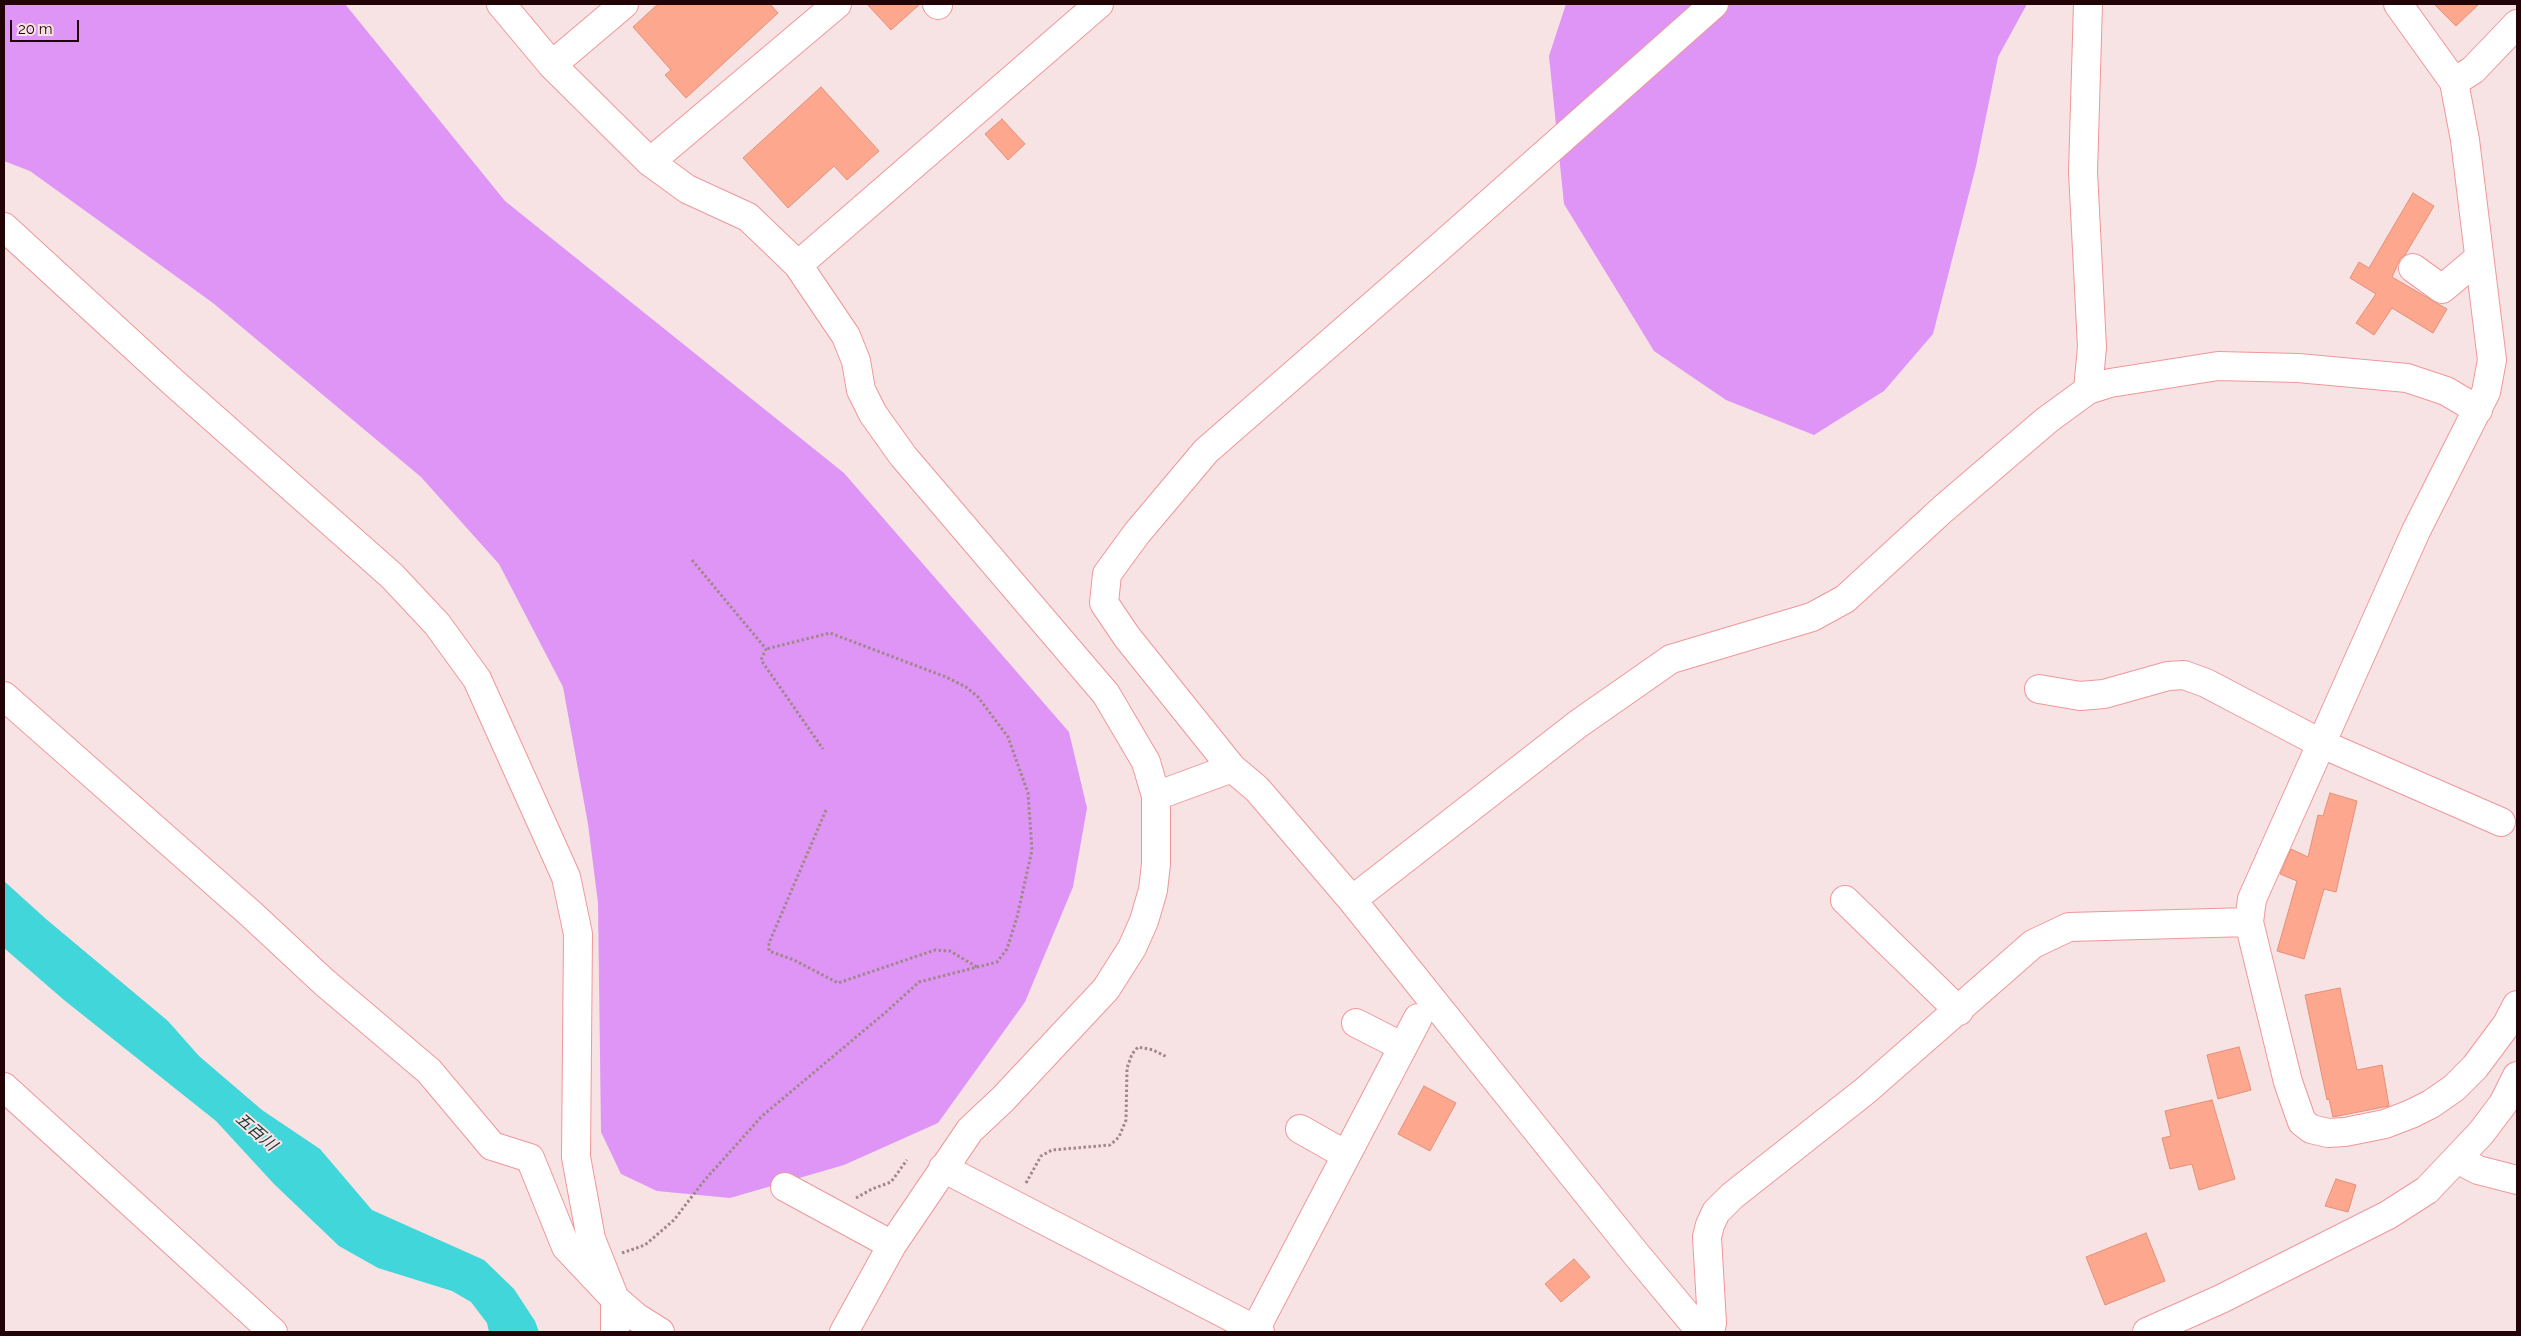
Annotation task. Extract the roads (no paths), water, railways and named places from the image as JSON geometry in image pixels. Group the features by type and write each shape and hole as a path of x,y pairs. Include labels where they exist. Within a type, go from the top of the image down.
{"street":[{"path":"500,4 552,65 650,162 687,189 748,217 798,265 846,336 856,361 861,390 872,414 903,456 1106,694 1146,762 1156,796 1156,864 1153,890 1144,921 1132,948 1106,989 1003,1099 970,1130 892,1245 844,1332"},
{"path":"552,65 624,4"},
{"path":"650,162 836,4"},
{"path":"798,265 1099,4"},
{"path":"1701,1332 1636,1254 1352,900 1257,789 1232,768 1127,637 1104,602 1107,574 1137,533 1206,451 1714,4"},
{"path":"2088,4 2083,172 2092,347 2088,390"},
{"path":"2398,4 2454,82 2465,140 2492,360 2486,392 2416,531 2252,900 2249,922 2288,1082 2302,1122 2311,1129 2328,1133 2361,1129 2411,1114 2431,1104 2454,1088 2475,1066 2507,1024 2517,1005"},
{"path":"2454,82 2473,70 2517,24"},
{"path":"4,227 174,383 392,576 436,624 477,679 566,877 578,934 576,1156 591,1239 616,1299 615,1332"},
{"path":"2413,268 2442,290 2479,258"},
{"path":"1352,900 1578,724 1671,659 1812,616 1845,599 1943,509 2048,420 2088,390 2110,383 2218,366 2298,368 2407,378 2446,391 2478,410"},
{"path":"2039,688 2080,696 2104,694 2168,676 2184,675 2206,683 2322,744 2501,822"},
{"path":"4,696 244,907 324,982 429,1071 492,1146 530,1158 566,1247 636,1318 660,1332"},
{"path":"1156,796 1232,768"},
{"path":"1845,900 1959,1011"},
{"path":"1710,1332 1712,1323 1707,1237 1716,1212 1732,1196 1865,1092 2033,944 2069,926 2249,922"},
{"path":"943,1168 1258,1331 1346,1155 1418,1018"},
{"path":"1356,1023 1403,1047"},
{"path":"2147,1332 2221,1299 2388,1215 2427,1190 2459,1160 2503,1104 2517,1076"},
{"path":"4,1088 273,1332"},
{"path":"1300,1129 1346,1155"},
{"path":"2459,1160 2478,1170 2517,1180"},
{"path":"784,1187 892,1245"}],"water":[{"name":"五百川","path":"4,881 46,919 168,1021 199,1056 262,1110 320,1149 372,1210 484,1260 514,1289 535,1321 539,1332 489,1332 487,1323 471,1302 452,1291 378,1268 339,1246 274,1184 216,1121 64,1000 4,948"}]}
